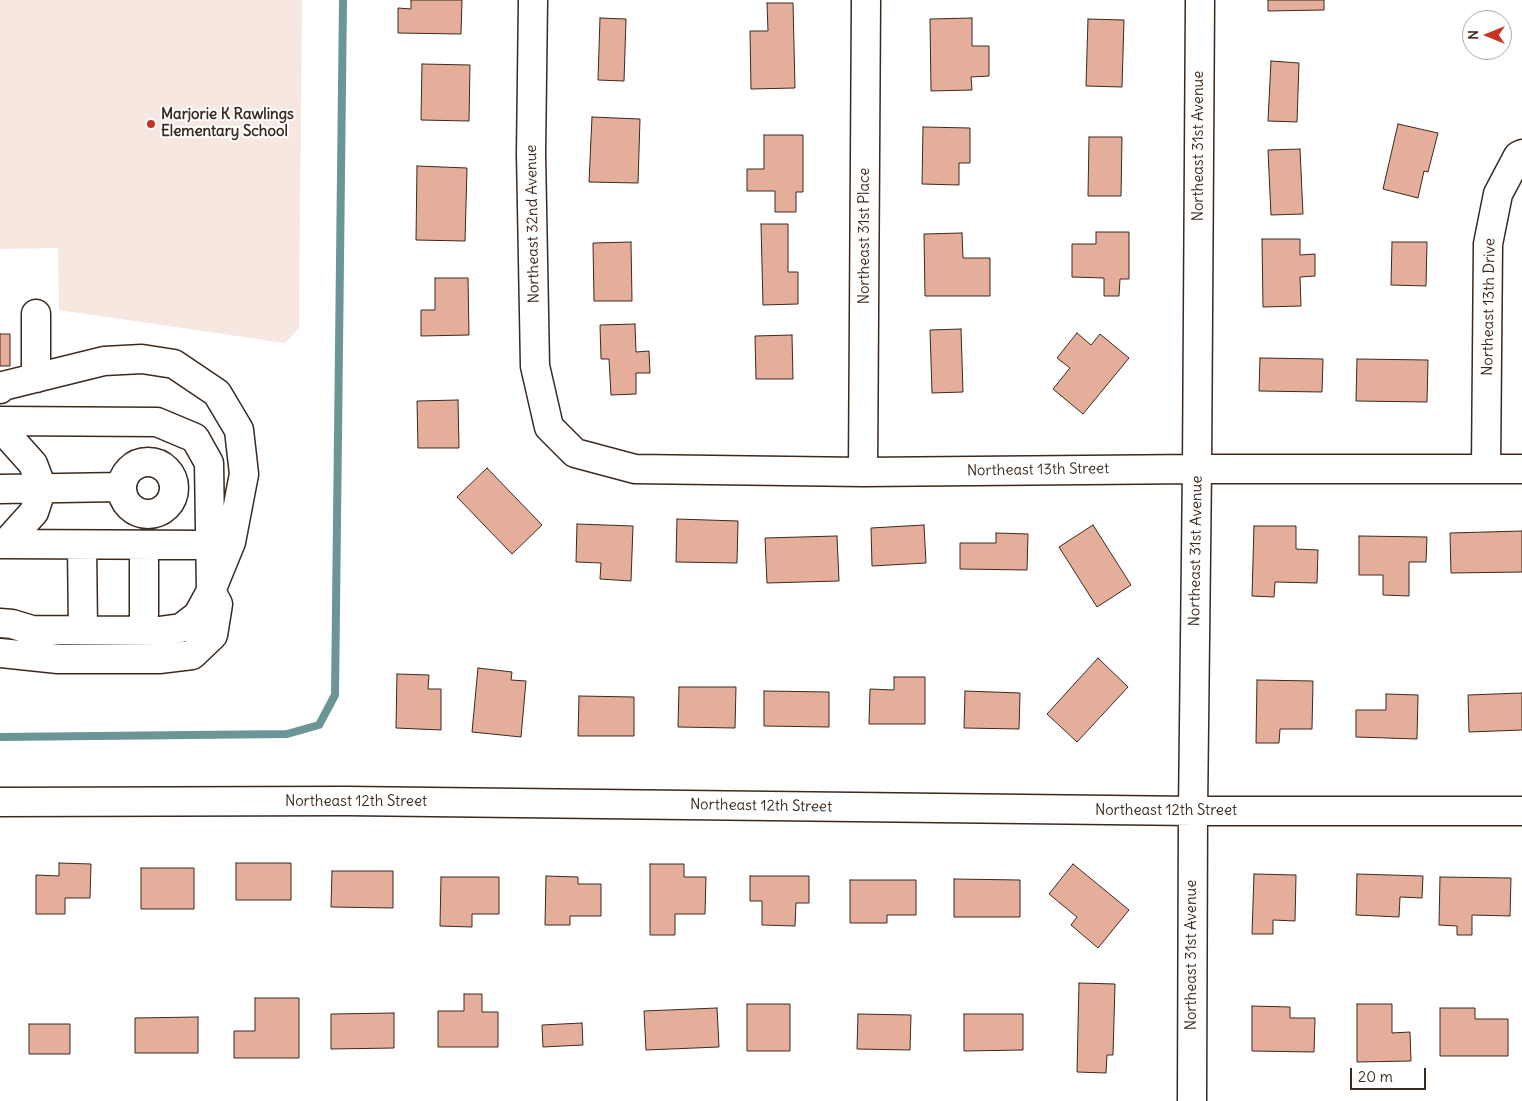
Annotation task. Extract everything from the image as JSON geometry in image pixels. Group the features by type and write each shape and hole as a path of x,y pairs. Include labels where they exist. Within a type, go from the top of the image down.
{"street":[{"name":"Northeast 32nd Avenue","path":"533,0 531,154 535,366 549,427 562,440"},
{"name":"Northeast 31st Place","path":"863,472 866,0"},
{"name":"Northeast 31st Avenue","path":"1192,1101 1200,0"},
{"name":"Northeast 13th Drive","path":"1486,468 1488,244 1498,194 1518,156 1522,154"},
{"path":"36,314 36,378"},
{"path":"0,389 3,386 104,361 142,359 174,364 217,393 239,430 244,474 231,542 211,591 198,615 181,628 159,631 32,630 12,624 0,623"},
{"path":"0,421 157,422 195,438 209,463 211,591 218,604 213,635 192,655 159,659 58,659 0,653"},
{"path":"0,427 33,464 42,488 34,512 3,544"},
{"name":"Northeast 13th Street","path":"562,440 575,453 635,469 863,472 1522,468"},
{"path":"0,489 122,487"},
{"path":"3,544 210,545"},
{"path":"82,544 83,630"},
{"path":"144,545 144,615"},
{"name":"Northeast 12th Street","path":"0,802 347,801 1193,811 1522,810"}],"shaded area":[{"name":"Marjorie K Rawlings Elementary School","path":"0,0 302,0 299,328 285,343 59,310 58,248 0,249"}],"building":[{"path":"411,0 462,0 461,34 398,33 398,8 411,9"},
{"path":"1268,0 1324,0 1324,10 1268,11"},
{"path":"767,3 793,3 795,88 751,89 750,31 768,31"},
{"path":"600,18 626,19 624,81 598,80"},
{"path":"972,18 972,46 989,46 989,76 971,77 972,90 931,91 930,19"},
{"path":"1088,19 1124,20 1122,87 1086,86"},
{"path":"1271,61 1299,63 1297,122 1268,121"},
{"path":"422,64 470,65 469,121 421,120"},
{"path":"592,117 640,119 638,183 589,182"},
{"path":"1398,124 1438,133 1428,172 1424,171 1418,198 1383,189"},
{"path":"923,127 970,128 970,163 959,163 959,185 922,184"},
{"path":"764,135 803,135 803,192 796,192 796,212 775,212 775,191 747,191 747,169 764,169"},
{"path":"1089,137 1122,137 1121,196 1088,196"},
{"path":"1300,149 1303,214 1271,215 1268,150"},
{"path":"417,166 467,168 465,241 416,240"},
{"path":"761,224 788,224 788,272 798,272 798,304 763,305"},
{"path":"1096,232 1129,232 1129,279 1120,279 1119,296 1104,296 1104,278 1072,277 1072,244 1096,244"},
{"path":"962,233 963,258 990,258 990,296 925,296 924,234"},
{"path":"1262,239 1300,239 1300,255 1315,254 1315,276 1300,277 1301,306 1263,307"},
{"path":"631,242 632,301 594,301 593,243"},
{"path":"1392,242 1427,242 1426,286 1391,285"},
{"path":"435,278 468,278 469,335 421,336 421,310 435,310"},
{"path":"635,324 636,352 649,351 650,373 636,373 636,394 611,395 609,359 601,359 600,325"},
{"path":"961,329 963,392 932,393 930,330"},
{"path":"1077,333 1091,345 1100,334 1129,358 1083,414 1053,389 1070,368 1057,358"},
{"path":"0,334 10,334 10,366 0,366"},
{"path":"792,335 793,379 756,379 755,336"},
{"path":"1260,358 1323,359 1322,392 1259,391"},
{"path":"1357,359 1428,360 1427,402 1356,401"},
{"path":"458,400 459,448 418,448 417,401"},
{"path":"487,468 542,525 512,554 457,497"},
{"path":"677,519 738,521 737,563 676,562"},
{"path":"577,524 633,526 631,581 600,579 601,563 576,562"},
{"path":"924,525 926,563 872,566 871,528"},
{"path":"1093,525 1131,585 1097,607 1059,547"},
{"path":"1254,526 1296,526 1296,549 1318,550 1317,583 1275,582 1274,597 1252,596"},
{"path":"1522,531 1522,572 1451,573 1450,533"},
{"path":"996,533 1028,534 1027,570 960,569 960,543 996,543"},
{"path":"837,536 839,581 767,583 765,538"},
{"path":"1359,536 1427,537 1426,562 1409,562 1409,596 1383,595 1383,575 1359,575"},
{"path":"1098,658 1128,687 1077,742 1047,714"},
{"path":"478,668 512,672 511,680 526,681 521,737 472,732"},
{"path":"397,674 429,675 428,689 441,689 441,730 396,728"},
{"path":"894,677 925,677 925,724 869,724 870,689 894,690"},
{"path":"1257,680 1313,681 1312,729 1280,729 1279,743 1256,743"},
{"path":"679,687 736,687 735,728 678,727"},
{"path":"764,691 829,692 829,727 764,726"},
{"path":"965,691 1020,693 1019,729 964,728"},
{"path":"1522,693 1522,730 1469,732 1468,695"},
{"path":"1386,694 1418,695 1417,739 1356,737 1356,710 1386,710"},
{"path":"579,696 634,697 634,736 578,736"},
{"path":"59,863 91,864 90,898 65,898 65,914 36,914 36,875 59,876"},
{"path":"236,863 291,863 291,900 236,900"},
{"path":"650,864 684,864 684,877 706,877 705,914 675,914 675,935 650,935"},
{"path":"1073,864 1129,910 1098,948 1071,925 1077,917 1049,894"},
{"path":"141,868 194,868 194,909 141,909"},
{"path":"332,871 393,871 393,908 331,907"},
{"path":"1254,874 1296,875 1295,921 1273,920 1273,934 1252,934"},
{"path":"1357,874 1423,876 1422,898 1400,897 1399,917 1356,915"},
{"path":"546,876 578,877 578,884 601,884 601,916 570,916 570,925 545,925"},
{"path":"750,876 809,876 809,903 796,903 795,926 762,925 762,901 750,901"},
{"path":"441,877 499,877 499,914 472,914 472,927 440,926"},
{"path":"1440,877 1511,878 1510,916 1472,915 1472,935 1457,935 1457,926 1439,925"},
{"path":"954,879 1020,880 1020,917 954,917"},
{"path":"850,880 916,880 916,915 887,915 887,923 850,923"},
{"path":"1079,983 1115,984 1113,1055 1107,1055 1106,1073 1077,1072"},
{"path":"464,994 482,994 482,1012 498,1012 498,1047 438,1047 438,1011 464,1011"},
{"path":"255,998 299,998 299,1058 234,1058 234,1031 255,1031"},
{"path":"747,1004 790,1004 790,1051 747,1051"},
{"path":"1357,1004 1392,1004 1392,1033 1410,1032 1411,1061 1357,1062"},
{"path":"1252,1006 1290,1007 1290,1018 1315,1018 1314,1052 1252,1051"},
{"path":"717,1008 719,1047 646,1050 644,1011"},
{"path":"1440,1008 1475,1008 1475,1019 1508,1019 1508,1056 1440,1056"},
{"path":"394,1013 394,1048 331,1049 331,1014"},
{"path":"858,1014 911,1015 910,1050 857,1049"},
{"path":"964,1014 1023,1014 1023,1050 964,1051"},
{"path":"198,1017 198,1053 135,1053 135,1018"},
{"path":"582,1023 583,1045 543,1047 542,1025"},
{"path":"29,1024 70,1024 70,1054 29,1054"}],"waterway":[{"path":"0,737 287,734 319,725 335,695 343,0"}],"place":[{"name":"Marjorie K Rawlings Elementary School","path":"151,124"}]}
